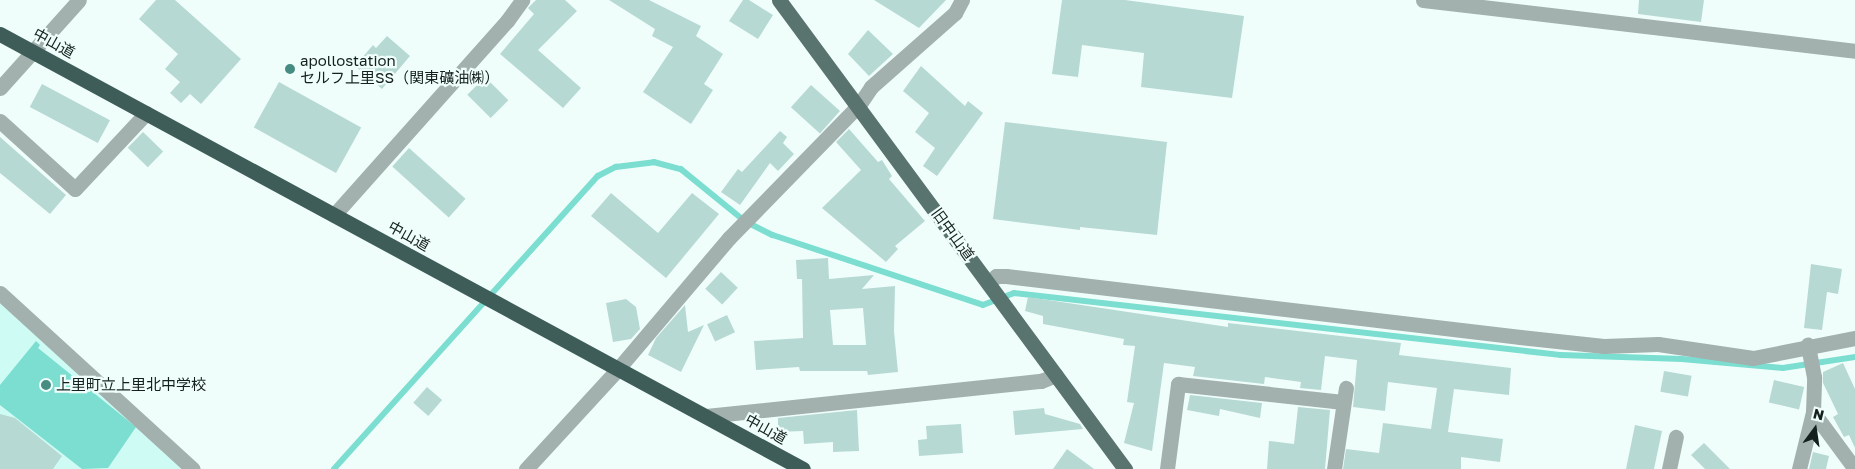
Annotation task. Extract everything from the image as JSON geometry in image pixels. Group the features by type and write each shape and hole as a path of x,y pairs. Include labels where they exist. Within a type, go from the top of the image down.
{"highway":[{"name":"中山道","path":"0,34 616,370 706,416 802,469"}],"main road":[{"name":"旧中山道","path":"779,0 859,105 1125,469"}],"street":[{"path":"0,88 79,0"},
{"path":"334,215 507,21 522,0"},
{"path":"526,469 616,370 729,238 859,105 871,87 955,13 962,0"},
{"path":"1423,0 1855,51"},
{"path":"0,121 75,189 146,113"},
{"path":"992,287 996,276 1006,276 1520,337 1604,346 1658,344 1753,358 1808,345 1855,338"},
{"path":"0,293 193,469"},
{"path":"1798,469 1813,412 1814,377 1808,345"},
{"path":"706,416 1041,381 1056,375"},
{"path":"1167,469 1178,384 1344,395 1334,469"},
{"path":"1813,412 1855,469"},
{"path":"1669,469 1676,437"}],"shaded area":[{"name":"上里町立上里北中学校","path":"0,301 185,469 0,469"},
{"path":"36,341 40,345 38,348 136,427 108,468 82,469 0,405 0,385"}],"building":[{"path":"156,0 175,0 241,59 201,104 190,94 181,103 170,93 180,82 165,69 178,54 139,19"},
{"path":"536,0 565,0 577,11 538,50 581,88 563,108 500,54 534,14 528,8"},
{"path":"609,0 649,0 701,26 696,36 723,54 704,84 713,90 691,124 643,92 673,47 652,36 655,29"},
{"path":"743,0 749,0 773,15 758,39 729,21"},
{"path":"874,0 946,0 919,28"},
{"path":"1062,0 1125,0 1244,16 1232,98 1141,87 1144,53 1082,45 1078,77 1052,74"},
{"path":"1639,0 1704,0 1701,22 1638,14"},
{"path":"868,30 893,54 869,76 848,54"},
{"path":"387,36 410,56 382,89 355,66 373,45 376,48"},
{"path":"921,66 965,106 968,101 983,113 937,176 923,166 935,148 915,132 929,113 903,91"},
{"path":"485,77 508,100 491,118 467,95"},
{"path":"279,82 361,128 336,173 254,127"},
{"path":"42,84 110,120 98,143 30,107"},
{"path":"811,85 840,111 820,133 791,107"},
{"path":"1005,122 1167,142 1157,235 1080,227 1080,230 993,219"},
{"path":"849,129 878,162 882,160 892,176 889,179 925,221 895,246 898,249 886,262 822,208 861,170 836,142"},
{"path":"780,131 787,137 783,143 794,154 778,171 770,163 740,205 721,192 738,169 742,172"},
{"path":"143,132 163,151 148,167 128,148"},
{"path":"0,137 66,195 50,214 0,173"},
{"path":"409,148 465,199 449,217 392,167"},
{"path":"611,193 658,233 692,193 719,214 666,278 591,216"},
{"path":"828,258 829,279 874,275 862,289 895,286 894,331 898,372 868,375 867,371 800,371 799,367 756,370 754,341 803,338 802,279 797,279 796,260","holes":["863,308 866,345 833,345 830,310"]},
{"path":"1811,264 1842,269 1838,294 1827,292 1822,330 1804,328"},
{"path":"721,272 738,288 722,305 705,289"},
{"path":"1028,297 1228,327 1228,323 1401,343 1399,355 1511,368 1509,395 1454,389 1448,432 1503,439 1500,462 1461,457 1461,469 1343,469 1346,449 1379,453 1383,423 1431,429 1437,388 1388,382 1385,411 1353,407 1357,360 1325,356 1321,390 1300,388 1301,382 1265,377 1264,384 1193,376 1195,367 1164,363 1152,451 1124,443 1134,403 1127,402 1135,346 1123,345 1124,339 1043,324 1043,316 1025,311"},
{"path":"626,299 636,307 640,329 631,339 613,342 606,303"},
{"path":"685,305 688,332 704,325 681,372 648,355 656,338"},
{"path":"727,315 735,332 715,342 707,324"},
{"path":"1843,363 1855,389 1855,448 1849,435 1844,437 1833,417 1838,414 1823,383 1823,372"},
{"path":"1664,371 1692,376 1688,397 1660,392"},
{"path":"1774,380 1804,387 1799,409 1769,402"},
{"path":"427,387 442,400 428,416 413,403"},
{"path":"1190,395 1262,403 1260,418 1220,409 1219,416 1187,410"},
{"path":"1298,407 1330,410 1325,469 1267,469 1269,441 1294,444"},
{"path":"1044,408 1045,414 1080,424 1083,429 1015,435 1013,411"},
{"path":"857,410 859,451 833,452 833,442 804,444 803,431 778,432 778,418"},
{"path":"0,414 15,418 62,456 53,469 0,469"},
{"path":"961,424 963,453 919,456 918,440 927,439 926,426"},
{"path":"1635,425 1662,431 1654,469 1626,469"},
{"path":"1704,443 1730,469 1705,469 1691,455"},
{"path":"1067,449 1094,469 1053,469"},
{"path":"1813,452 1829,456 1826,469 1809,469"}],"waterway":[{"path":"334,469 598,176 616,167 654,162 681,169 745,221 773,235 983,305 1014,293 1561,355 1682,359 1783,368 1855,357"}],"place":[{"name":"apollostation セルフ上里SS（関東礦油㈱）","path":"290,69"},
{"name":"上里町立上里北中学校","path":"46,385"}]}
